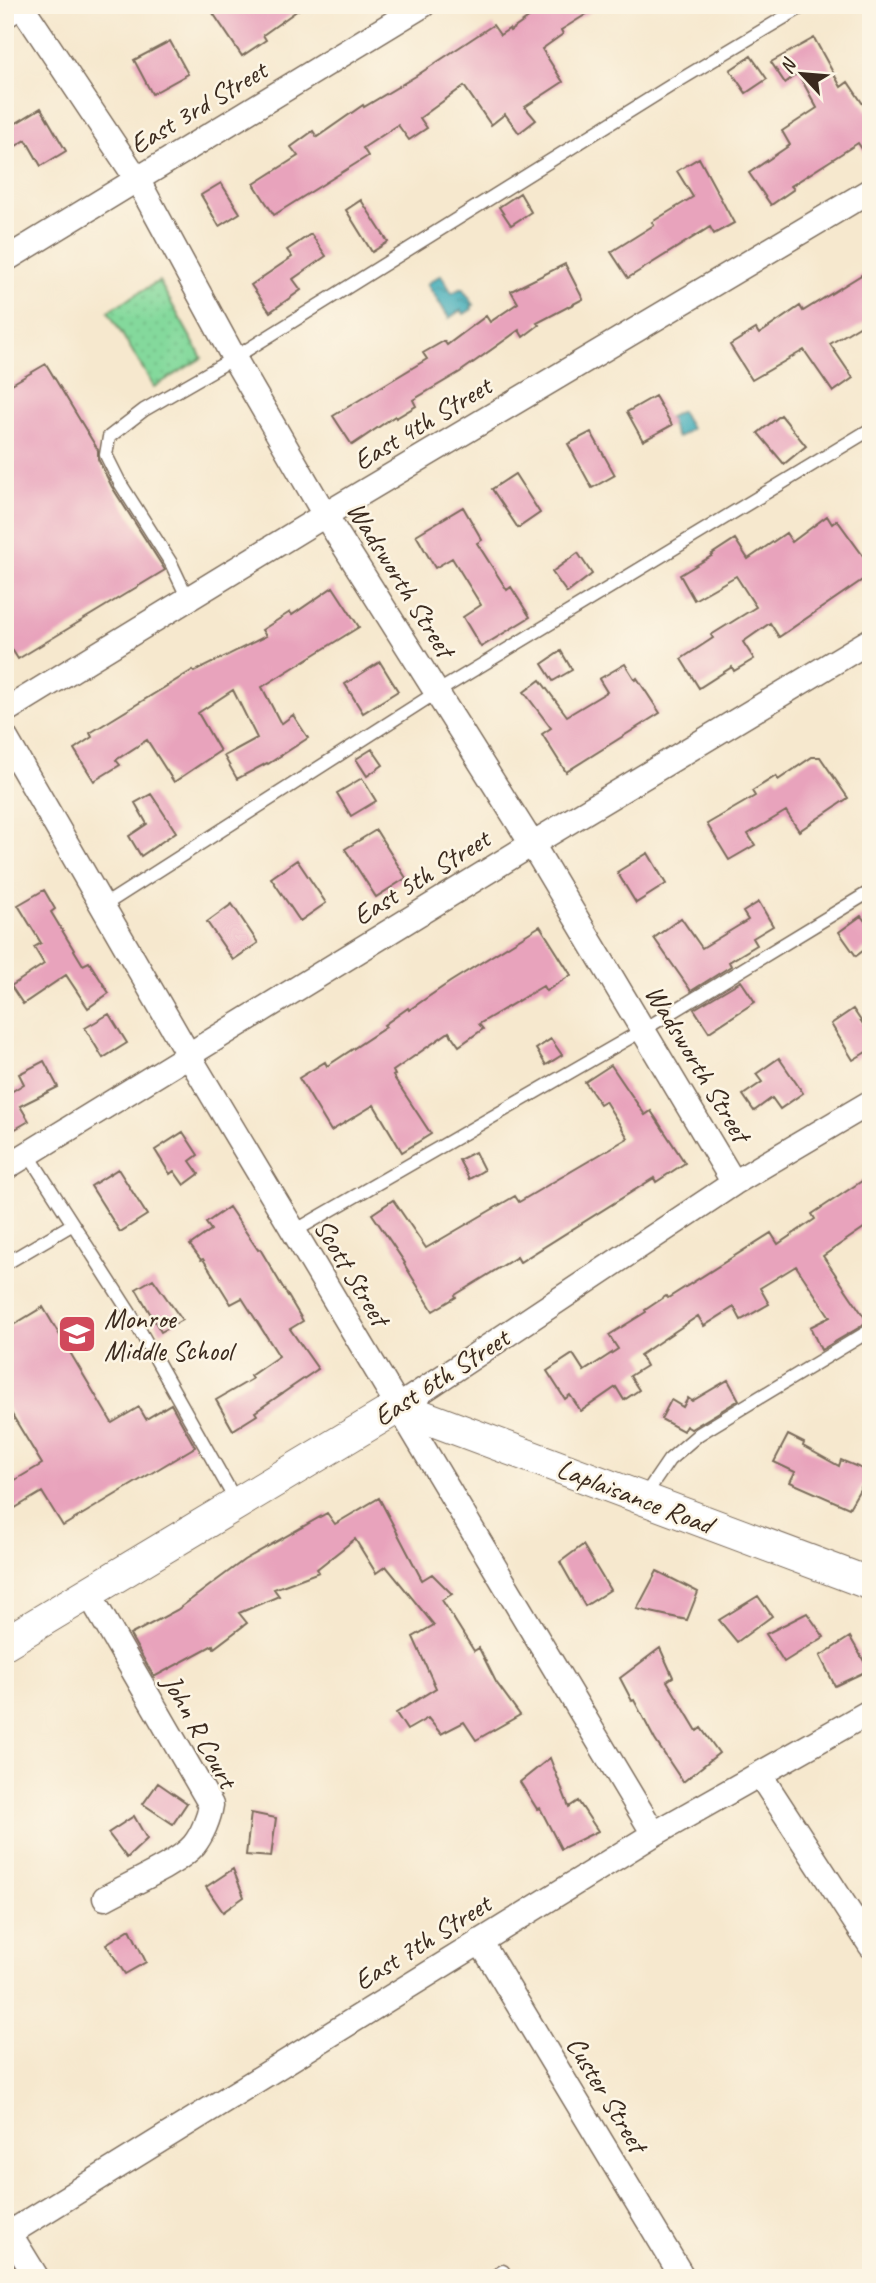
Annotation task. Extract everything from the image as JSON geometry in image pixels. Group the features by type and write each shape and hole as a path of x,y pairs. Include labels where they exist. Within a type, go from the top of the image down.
{"street":[{"name":"East 3rd Street","path":"5,260 423,5"},
{"name":"Wadsworth Street","path":"21,11 137,179 234,358 326,515 532,844 734,1183"},
{"name":"East 4th Street","path":"5,711 326,515 871,190"},
{"name":"East 5th Street","path":"5,1168 532,844 871,640"},
{"name":"Scott Street","path":"5,737 189,1056 654,1834"},
{"name":"East 6th Street","path":"5,1643 398,1407 734,1183 871,1102"},
{"name":"Laplaisance Road","path":"398,1407 871,1584"},
{"name":"John R Court","path":"88,1592 211,1805 210,1815 194,1844 178,1858 105,1898"},
{"name":"East 7th Street","path":"8,2229 654,1834 871,1711"},
{"path":"760,1775 871,1946"},
{"name":"Custer Street","path":"480,1941 683,2278"},
{"path":"8,2229 37,2278"}],"lane":[{"path":"188,599 171,563 106,456 109,436 144,410 234,358 494,194 806,5"},
{"path":"103,906 437,692 871,429"},
{"path":"293,1231 643,1030 871,891"},
{"path":"28,1154 130,1313 237,1503"},
{"path":"5,1264 73,1224"},
{"path":"643,1499 669,1460 699,1434 871,1330"}],"green space":[{"path":"159,281 202,358 154,387 108,311"}],"water":[{"path":"441,275 452,293 462,288 474,305 471,306 472,309 464,314 461,310 449,318 427,284"},
{"path":"681,411 691,429 677,438 668,418"}],"building":[{"path":"225,5 305,5 263,35 266,40 242,56 213,13"},
{"path":"547,5 601,5 561,30 563,34 542,49 563,82 525,107 536,120 519,133 505,114 491,125 464,86 420,118 427,128 409,140 398,125 363,148 368,156 274,215 254,184 298,156 291,147 313,131 317,137 363,105 364,107 416,76 493,25 500,35"},
{"path":"814,38 841,87 848,82 871,116 871,162 858,143 791,186 794,189 771,205 749,173 790,145 782,131 817,108 798,73 785,83 771,62"},
{"path":"170,41 188,74 152,94 134,60"},
{"path":"751,56 767,79 746,93 730,70"},
{"path":"41,108 66,151 41,166 26,140 11,149 5,139 5,130"},
{"path":"699,158 734,223 714,234 710,227 628,278 611,252 693,197 677,171"},
{"path":"221,183 240,213 219,226 201,195"},
{"path":"520,193 531,212 511,225 499,207"},
{"path":"361,200 388,242 372,252 346,210"},
{"path":"311,234 326,256 293,279 301,290 270,312 251,285 292,257 287,250"},
{"path":"565,264 583,299 537,323 539,325 523,337 519,330 460,372 413,400 416,406 396,418 395,416 352,445 333,416 427,359 423,353 444,341 447,345 486,316 490,322 518,303 511,291"},
{"path":"871,269 871,319 830,344 853,378 833,392 804,350 752,380 730,345 756,329 759,334 800,306 803,311"},
{"path":"46,364 98,450 98,459 112,487 165,570 18,659 5,638 5,388"},
{"path":"655,396 672,425 643,441 627,412"},
{"path":"781,415 806,446 784,464 758,433"},
{"path":"591,432 615,475 592,488 568,444"},
{"path":"515,474 540,513 518,528 492,489"},
{"path":"463,507 482,540 477,543 507,590 511,587 530,617 481,647 463,617 481,605 452,558 435,568 416,535"},
{"path":"827,516 832,524 837,520 864,557 871,552 871,574 779,637 770,623 743,642 754,659 734,671 732,667 699,688 681,659 713,638 711,635 756,607 736,576 694,600 680,575 735,539 748,559 786,533 792,542"},
{"path":"578,553 592,574 567,593 552,572"},
{"path":"333,587 359,627 262,687 281,724 293,715 308,738 268,764 237,779 224,756 257,738 233,690 198,713 220,751 174,782 147,740 116,760 120,765 94,781 74,749 92,737 90,733 193,670 194,672 266,636 262,630 290,612 292,615"},
{"path":"561,651 572,670 553,681 542,664"},
{"path":"380,662 398,691 363,713 345,684"},
{"path":"625,664 660,713 566,772 542,734 551,728 524,692 540,680 567,716 607,692 599,679"},
{"path":"372,749 383,765 367,776 356,759"},
{"path":"812,757 820,757 848,798 799,831 786,811 748,834 755,845 729,860 707,824 755,796 752,791 776,776 778,780"},
{"path":"362,778 376,801 351,816 337,793"},
{"path":"151,794 176,832 141,856 129,836 147,824 135,803"},
{"path":"376,830 406,878 376,897 345,849"},
{"path":"648,853 666,884 636,903 617,872"},
{"path":"297,860 326,903 300,921 271,878"},
{"path":"44,890 55,909 51,912 83,965 89,962 109,993 88,1008 66,975 23,1004 11,986 44,964 34,947 41,943 18,905"},
{"path":"759,902 773,926 753,938 757,945 729,962 731,966 691,991 654,938 681,918 702,948 748,920 743,912"},
{"path":"232,904 258,943 233,960 207,922"},
{"path":"861,916 871,929 871,945 856,956 839,932"},
{"path":"540,926 571,975 546,991 543,986 479,1024 483,1029 459,1046 449,1032 393,1071 393,1076 431,1134 402,1152 374,1105 331,1131 299,1078 325,1062 327,1066 386,1027 384,1025 408,1008 409,1010"},
{"path":"741,981 755,1002 709,1032 694,1009"},
{"path":"853,1009 871,1036 871,1049 853,1060 831,1024"},
{"path":"109,1014 127,1043 103,1058 85,1028"},
{"path":"551,1039 562,1055 546,1065 536,1049"},
{"path":"779,1058 803,1093 780,1109 772,1098 754,1111 743,1095 762,1082 756,1074"},
{"path":"44,1061 58,1087 20,1106 29,1121 5,1135 5,1083 11,1092 24,1084 19,1074"},
{"path":"611,1065 645,1115 651,1111 685,1163 656,1182 654,1178 520,1262 517,1257 433,1311 372,1214 393,1200 426,1248 515,1196 519,1202 628,1138 605,1101 600,1104 585,1082"},
{"path":"183,1132 198,1155 190,1161 199,1174 184,1185 174,1171 170,1174 155,1150"},
{"path":"475,1152 484,1170 469,1179 459,1160"},
{"path":"118,1169 147,1215 120,1232 91,1186"},
{"path":"871,1175 871,1223 823,1256 867,1321 860,1327 821,1350 810,1327 830,1317 796,1266 760,1288 769,1304 741,1320 734,1307 704,1326 698,1316 640,1355 646,1366 630,1376 639,1390 624,1400 616,1387 581,1411 570,1395 565,1399 547,1371 573,1354 584,1371 618,1349 609,1335 646,1312 645,1310 771,1233 778,1244 815,1219 812,1214"},
{"path":"229,1207 258,1250 260,1249 303,1321 290,1329 318,1369 233,1430 216,1400 252,1379 250,1376 279,1356 242,1298 231,1304 203,1259 201,1260 190,1245 211,1230 206,1223"},
{"path":"153,1279 182,1320 161,1332 136,1289"},
{"path":"43,1307 112,1423 139,1407 146,1419 171,1404 195,1447 63,1526 42,1492 5,1514 5,1486 42,1464 5,1403 5,1330"},
{"path":"728,1380 739,1400 691,1429 686,1426 683,1431 661,1419 671,1400 683,1407 688,1398 692,1401"},
{"path":"788,1435 839,1466 841,1460 870,1472 849,1508 790,1482 795,1472 774,1462"},
{"path":"379,1498 422,1580 432,1574 452,1594 442,1600 474,1651 479,1648 496,1682 520,1715 476,1740 464,1722 441,1734 428,1718 407,1730 396,1713 436,1688 413,1637 434,1625 386,1566 376,1573 355,1539 317,1569 319,1572 274,1589 279,1596 239,1613 247,1623 214,1648 213,1645 154,1677 130,1635 177,1610 244,1560 327,1513 335,1524"},
{"path":"583,1545 610,1590 585,1606 560,1562"},
{"path":"657,1571 698,1592 687,1620 637,1609"},
{"path":"758,1596 772,1616 737,1642 719,1620"},
{"path":"807,1613 824,1637 784,1662 766,1634"},
{"path":"850,1637 869,1670 835,1686 820,1656"},
{"path":"660,1648 673,1677 667,1681 697,1731 701,1728 719,1753 683,1782 655,1740 620,1678"},
{"path":"550,1758 569,1807 578,1801 598,1831 561,1849 540,1808 537,1809 520,1782"},
{"path":"158,1783 187,1803 173,1824 143,1804"},
{"path":"251,1813 276,1818 271,1857 246,1855"},
{"path":"134,1816 147,1839 127,1858 108,1833"},
{"path":"233,1869 244,1897 223,1912 206,1887"},
{"path":"130,1929 146,1962 125,1974 106,1944"}],"place":[{"name":"Monroe Middle School","path":"77,1334"}]}
